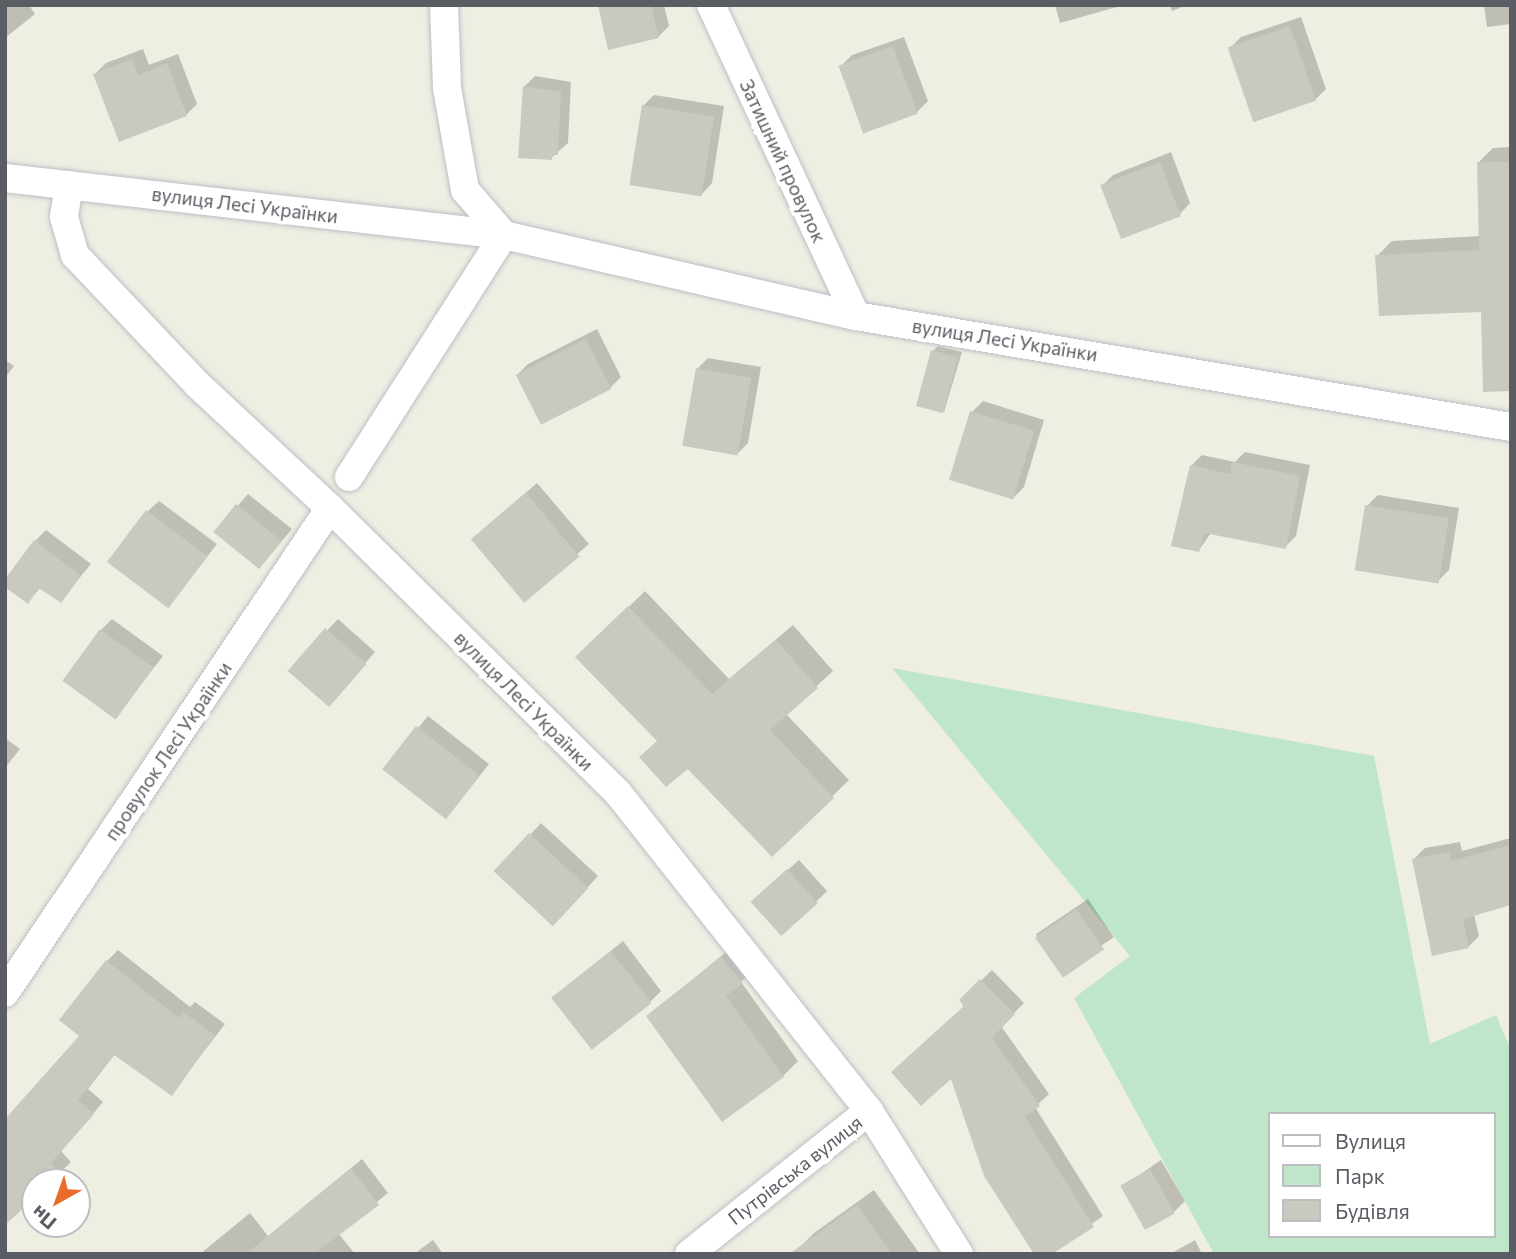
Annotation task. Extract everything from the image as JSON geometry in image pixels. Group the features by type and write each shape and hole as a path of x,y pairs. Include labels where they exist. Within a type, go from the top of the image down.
{"street":[{"path":"349,477 504,235 465,190 447,88 444,5"},
{"name":"Затишний провулок","path":"711,5 856,316"},
{"name":"вулиця Лесі Українки","path":"5,178 504,235 856,316 1511,426"},
{"name":"вулиця Лесі Українки","path":"69,185 64,217 75,255 206,393 330,508 618,793 869,1111 959,1254"},
{"name":"провулок Лесі Українки","path":"5,993 330,508"},
{"name":"Путрівська вулиця","path":"690,1254 869,1111"}],"green space":[{"path":"892,668 1374,756 1430,1044 1496,1015 1511,1050 1511,1254 1214,1254 1074,998 1130,956"}],"building":[{"path":"598,5 651,5 659,38 608,50"},
{"path":"1290,26 1316,101 1253,122 1228,47"},
{"path":"893,46 918,114 863,133 838,66"},
{"path":"132,59 138,75 167,63 187,116 119,142 93,74"},
{"path":"523,86 561,92 558,155 552,155 552,160 518,158"},
{"path":"642,105 714,116 701,196 629,185"},
{"path":"1160,162 1181,216 1121,239 1100,185"},
{"path":"1477,162 1511,162 1511,391 1483,392 1481,312 1379,316 1375,255 1479,250"},
{"path":"586,339 611,389 541,425 516,375"},
{"path":"931,350 958,357 943,413 916,406"},
{"path":"696,368 751,378 737,456 682,446"},
{"path":"970,411 1034,431 1013,499 949,480"},
{"path":"1232,462 1300,476 1286,549 1204,533 1199,552 1171,546 1190,465 1230,474"},
{"path":"526,493 579,557 524,603 471,539"},
{"path":"236,504 282,541 259,569 213,532"},
{"path":"1365,505 1449,518 1439,583 1355,570"},
{"path":"146,510 207,556 168,608 107,562"},
{"path":"34,540 81,576 61,603 39,588 28,604 5,587 5,579"},
{"path":"628,606 712,694 776,640 818,688 770,730 834,798 772,857 688,769 666,787 639,757 657,741 575,657"},
{"path":"325,628 367,664 329,707 288,671"},
{"path":"100,629 153,668 116,720 62,681"},
{"path":"416,726 480,776 446,819 382,769"},
{"path":"529,833 588,888 553,926 494,871"},
{"path":"1511,845 1511,905 1463,919 1469,948 1432,956 1412,859 1449,852 1451,861"},
{"path":"787,869 818,903 781,936 751,902"},
{"path":"1076,909 1104,949 1063,978 1035,938"},
{"path":"611,951 652,1003 592,1050 551,998"},
{"path":"721,957 743,983 726,996 784,1077 722,1122 646,1016"},
{"path":"106,960 179,1018 183,1012 215,1035 172,1096 114,1055 78,1100 94,1114 51,1163 55,1168 21,1168 21,1211 5,1225 5,1119 79,1036 59,1020"},
{"path":"980,979 1015,1014 992,1038 1040,1106 1025,1117 1094,1227 1052,1254 1034,1254 984,1176 951,1079 921,1106 891,1072 964,1006 959,1000"},
{"path":"351,1168 379,1205 314,1254 246,1254"},
{"path":"1150,1169 1175,1214 1145,1230 1120,1185"},
{"path":"857,1205 892,1254 789,1254"}]}
